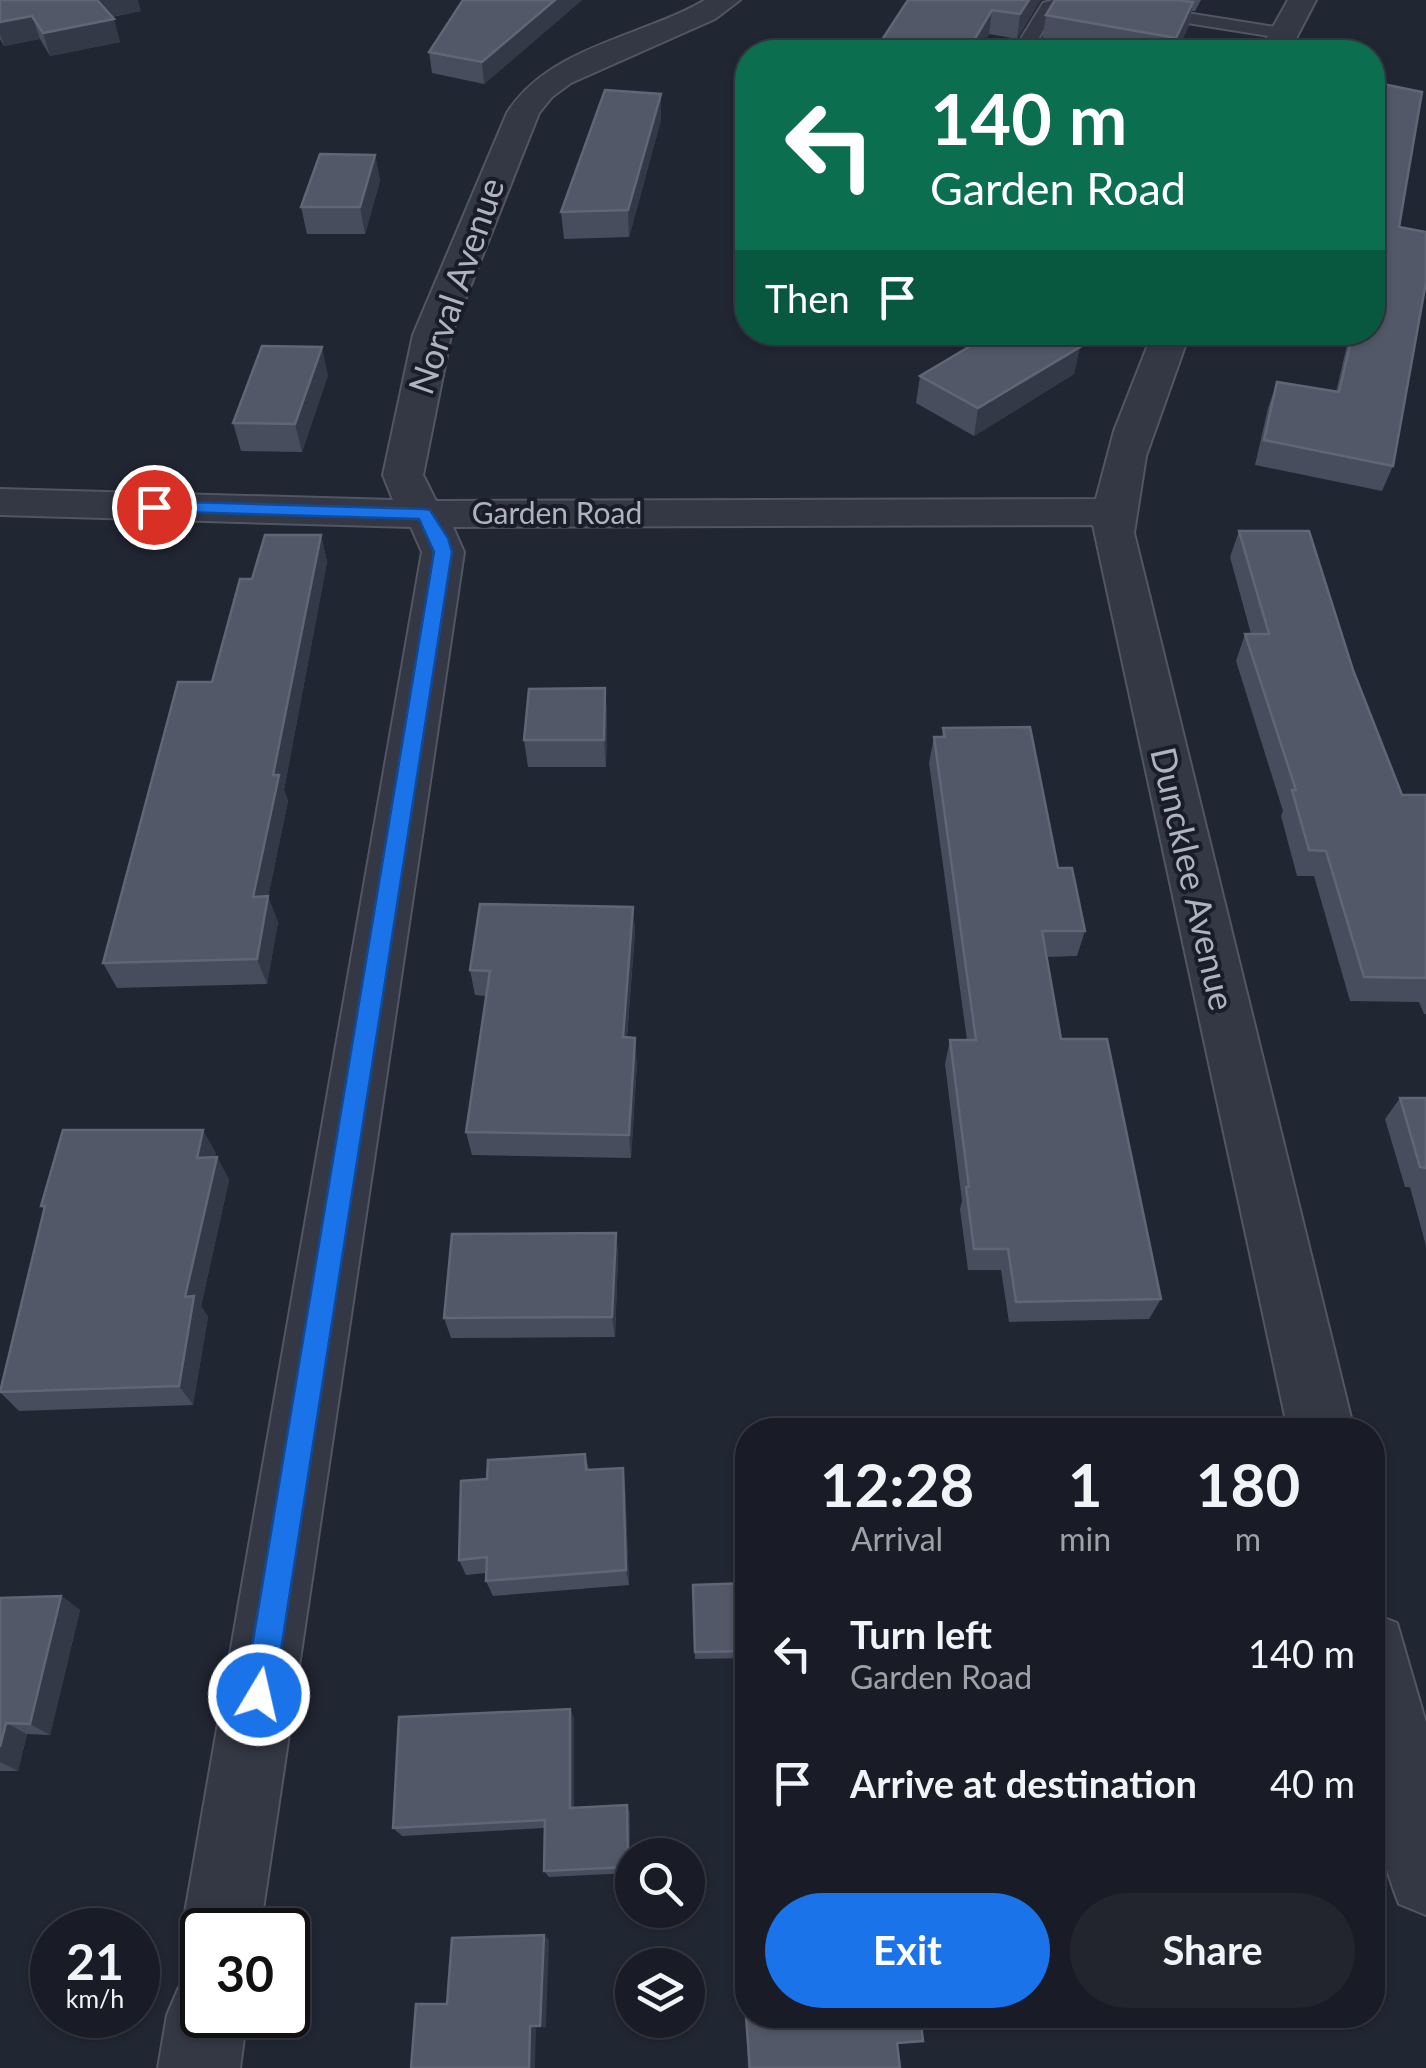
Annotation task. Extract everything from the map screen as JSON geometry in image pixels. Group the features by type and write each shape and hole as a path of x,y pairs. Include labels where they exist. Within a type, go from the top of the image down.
{"street":[{"name":"Norval Avenue","path":"225,1908 443,552 439,538 406,489 403,476 418,391 451,282 524,111 553,82 726,0"},
{"path":"1280,40 1302,0"},
{"name":"Duncklee Avenue","path":"1167,345 1125,464 1114,512 1118,559 1319,1418"},
{"name":"Garden Road","path":"0,502 424,514 1114,512"},
{"path":"1385,1703 1426,1877"},
{"path":"199,2068 204,2038"}],"lane":[{"path":"1029,40 1049,7 1073,0 1106,5"},
{"path":"1125,8 1265,40"}],"building":[{"path":"0,0 97,0 114,19 43,33 32,16 0,22"},
{"path":"463,0 555,0 482,62 429,52"},
{"path":"908,0 1029,0 1020,14 992,10 974,40 882,40"},
{"path":"1055,0 1193,2 1176,38 1046,15"},
{"path":"1385,84 1422,92 1399,227 1426,232 1426,282 1393,466 1264,440 1277,382 1339,392 1350,345 1385,345"},
{"path":"605,90 661,94 628,210 561,212"},
{"path":"320,154 375,155 360,207 301,207"},
{"path":"972,345 1080,347 978,408 920,376"},
{"path":"262,346 322,347 295,424 233,423"},
{"path":"1239,531 1309,531 1353,670 1402,795 1426,795 1426,978 1364,977 1326,851 1309,850 1292,790 1296,790 1245,634 1269,634"},
{"path":"265,535 321,535 273,775 279,775 253,897 268,896 257,959 103,963 178,682 212,682 240,579 252,579"},
{"path":"605,688 604,740 524,740 529,689"},
{"path":"1030,727 1058,868 1072,868 1085,931 1042,931 1061,1039 1107,1039 1161,1299 1016,1302 1008,1249 974,1249 950,1040 976,1040 934,737 945,737 943,728"},
{"path":"480,904 633,907 623,1037 635,1038 629,1135 466,1132 490,971 470,970"},
{"path":"1400,1098 1426,1098 1426,1168 1420,1167"},
{"path":"63,1130 203,1130 197,1158 217,1157 185,1297 194,1296 179,1386 0,1392 45,1206 41,1206"},
{"path":"616,1233 612,1317 444,1318 452,1234"},
{"path":"585,1454 586,1470 623,1468 626,1570 486,1581 487,1557 459,1560 461,1481 487,1479 488,1460"},
{"path":"735,1583 735,1651 695,1652 693,1585"},
{"path":"61,1596 30,1724 6,1723 0,1747 0,1598"},
{"path":"570,1709 570,1808 627,1805 628,1838 615,1838 615,1868 544,1871 545,1820 393,1828 399,1717"},
{"path":"544,1935 540,2026 530,2026 529,2068 411,2068 416,2004 447,2004 452,1938"},
{"path":"747,2028 922,2028 923,2041 897,2043 900,2068 750,2068"}],"route":[{"path":"154,507 424,514 443,552 259,1695"}]}
